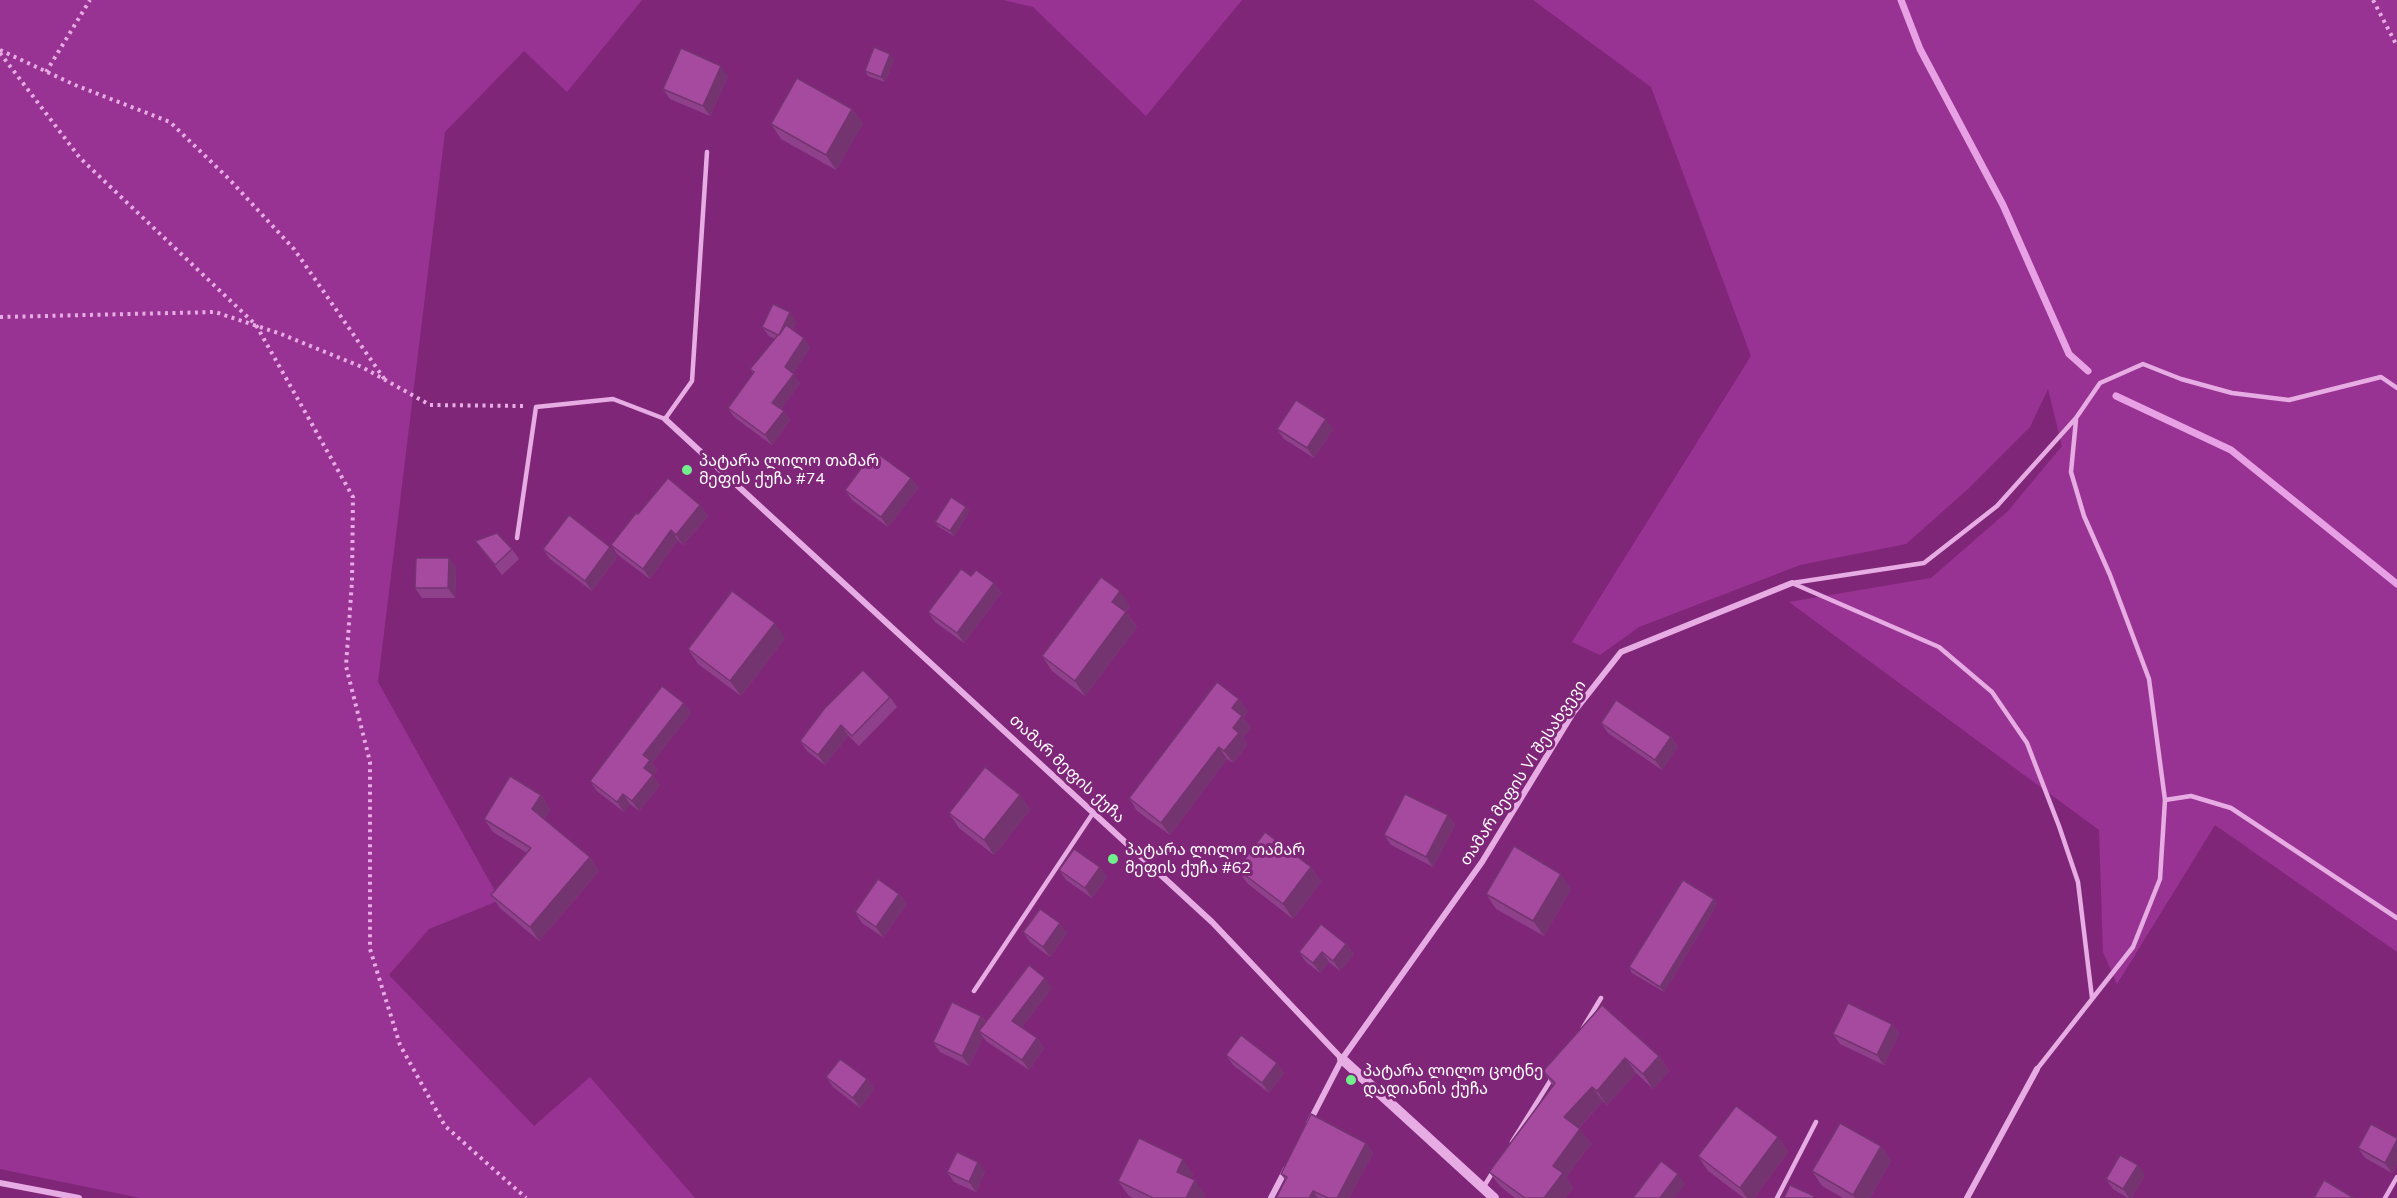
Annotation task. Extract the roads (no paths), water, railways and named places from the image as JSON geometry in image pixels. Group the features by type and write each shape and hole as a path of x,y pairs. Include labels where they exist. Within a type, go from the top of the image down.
{"street":[{"name":"თამარ მეფის ქუჩა","path":"664,419 1212,922 1342,1059 1494,1198"},
{"name":"თამარ მეფის VI შესახვევი","path":"1306,1128 1342,1059 1482,862 1574,713 1621,652 1792,583"},
{"path":"1967,1198 2037,1069"},
{"path":"1271,1198 1292,1158"},
{"path":"0,1183 79,1198"}],"lane":[{"path":"518,538 537,407 613,399 664,419 692,381 707,152"},
{"path":"1792,583 1924,563 1997,506 2076,418 2100,383 2143,364 2181,379 2232,393 2289,400 2381,377 2397,388"},
{"path":"2037,1069 2133,947 2160,879 2165,800 2150,679 2084,516 2071,472 2076,418"},
{"path":"1792,583 1939,647 1992,692 2027,743 2078,882 2092,998"},
{"path":"2165,800 2192,796 2231,808 2397,918"},
{"path":"974,991 1093,813"},
{"path":"1576,1038 1601,998"},
{"path":"1508,1148 1558,1068"},
{"path":"1777,1198 1816,1122"},
{"path":"1483,1188 1496,1168"},
{"path":"2385,1198 2397,1177"}],"waterway":[{"path":"1901,0 1920,49 2003,205 2069,354 2088,371"},
{"path":"2116,396 2231,450 2397,584"}],"place":[{"name":"პატარა ლილო თამარ მეფის ქუჩა #74","path":"687,470"},
{"name":"პატარა ლილო თამარ მეფის ქუჩა #62","path":"1113,859"},
{"name":"პატარა ლილო ცოტნე დადიანის ქუჩა","path":"1351,1080"}]}
